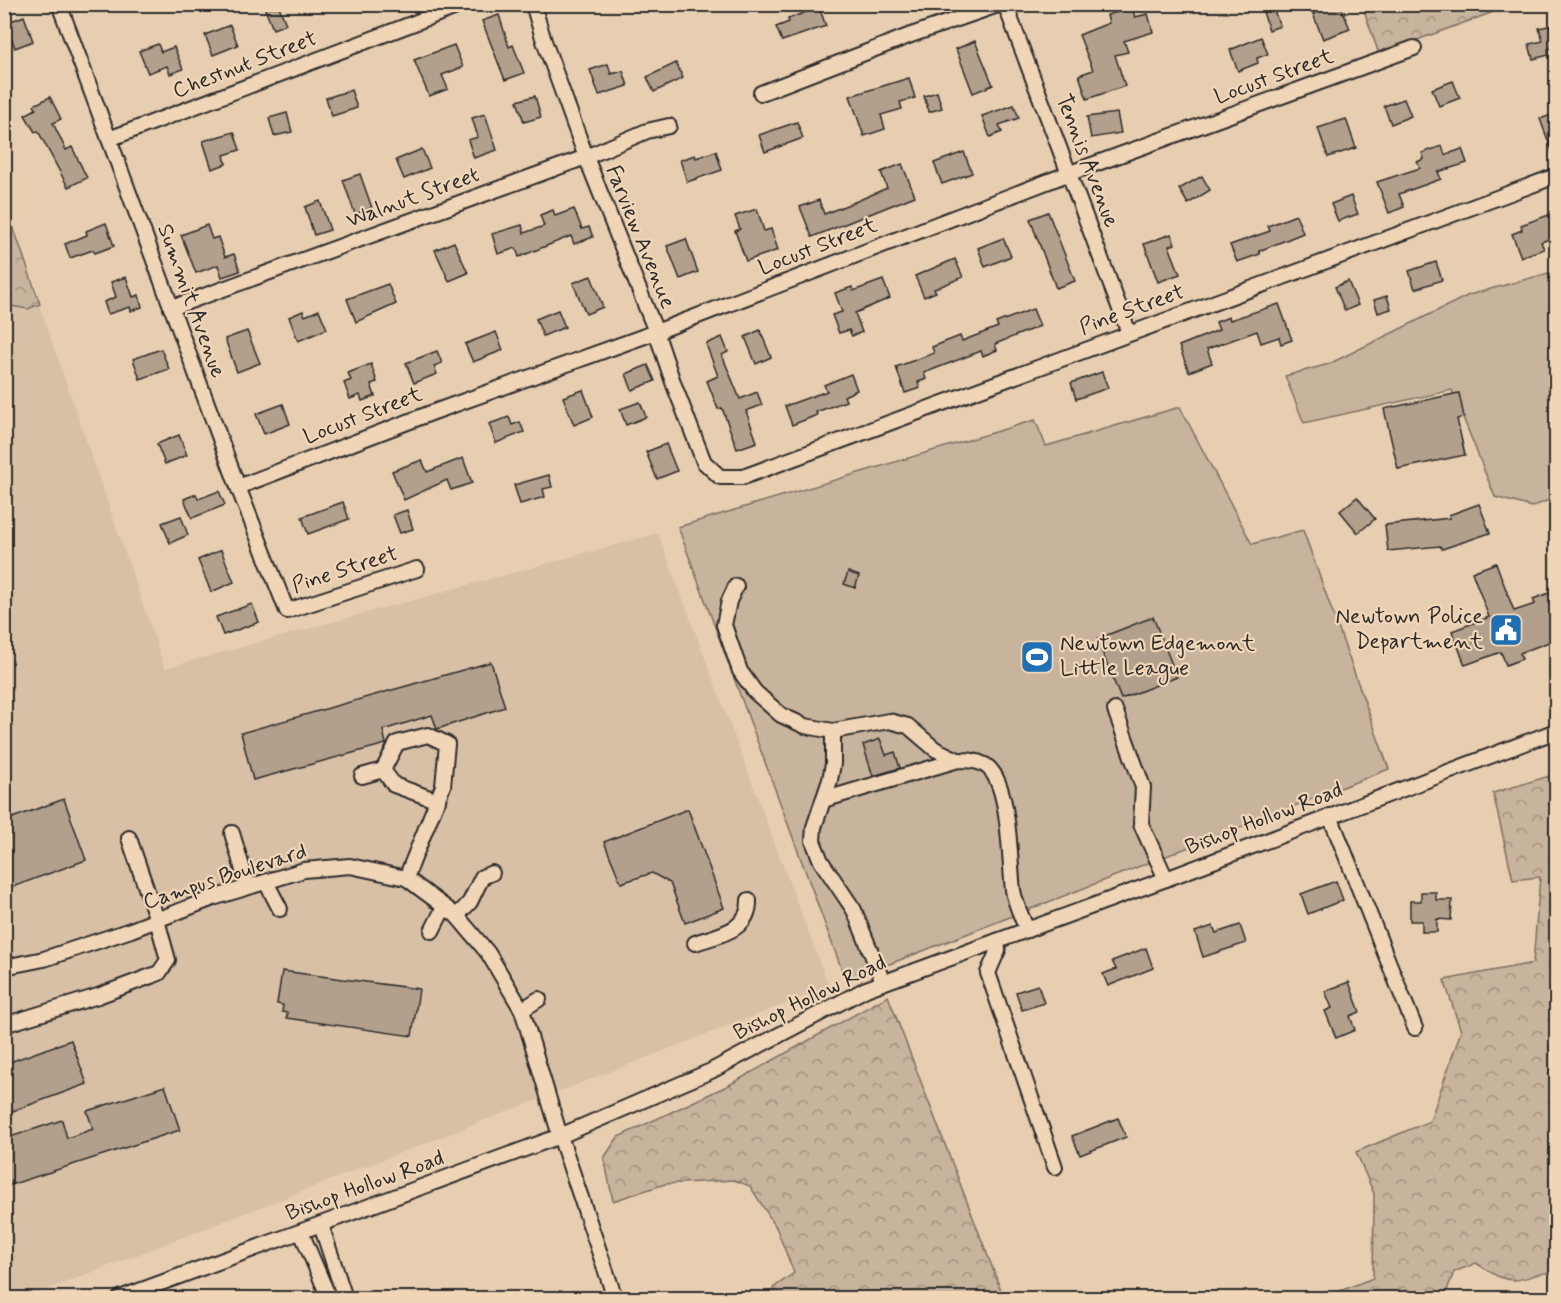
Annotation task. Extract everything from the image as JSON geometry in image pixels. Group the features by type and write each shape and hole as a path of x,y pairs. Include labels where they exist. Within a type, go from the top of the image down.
{"street":[{"name":"Summit Avenue","path":"59,4 238,487 287,611"},
{"name":"Chestnut Street","path":"109,139 464,4"},
{"name":"Farview Avenue","path":"533,4 586,157 656,332 674,386 704,462 720,477"},
{"path":"761,93 901,39 1003,4"},
{"name":"Tennis Avenue","path":"1003,4 1070,173 1128,333"},
{"name":"Locust Street","path":"238,487 431,413 656,332 1070,173 1414,48"},
{"name":"Walnut Street","path":"171,308 586,157 647,131 669,126"},
{"name":"Pine Street","path":"720,477 742,477 1557,176"},
{"name":"Pine Street","path":"287,611 417,569"},
{"path":"736,586 729,601 724,625 740,671 755,692 782,715 805,726 833,731 889,721 908,726 935,749 958,760"},
{"path":"1115,710 1146,786 1141,824 1136,830 1166,879"},
{"path":"833,731 833,764 814,827 813,841 821,861 854,910 883,982"},
{"name":"Bishop Hollow Road","path":"120,1299 560,1136 711,1071 883,982 1166,879 1557,731"},
{"path":"362,776 383,770 397,743 428,735 453,742 450,788 438,801 406,879"},
{"path":"823,800 958,760 971,760 987,766 998,781 1007,816 1013,892 1028,930"},
{"path":"383,770 394,785 438,801"},
{"path":"1330,816 1415,1028"},
{"path":"232,833 248,887"},
{"path":"4,1025 98,996 159,973 168,960 158,920 129,838"},
{"name":"Campus Boulevard","path":"4,967 44,959 248,887 304,870 350,866 406,879 457,916 488,953 522,1010 560,1136 615,1299"},
{"path":"457,916 470,902 482,877 492,873"},
{"path":"266,882 280,909"},
{"path":"695,943 733,930 745,919 749,900"},
{"path":"432,931 444,907"},
{"path":"997,941 998,950 988,973 1055,1167"},
{"path":"522,1010 539,999"},
{"path":"321,1225 345,1299"},
{"path":"301,1232 329,1299"}],"shaded area":[{"path":"4,203 165,668 658,533 829,987 26,1298 5,1298"}],"green space":[{"path":"1506,4 1507,7 1379,54 1362,5"},
{"path":"5,203 40,304 28,309 5,305"},
{"path":"1556,271 1556,497 1532,507 1495,497 1452,390 1304,423 1285,376 1329,364 1469,295"},
{"name":"Newtown Edgemont Little League","path":"1180,407 1252,544 1303,530 1389,769 846,981 678,527 1035,420 1046,446"},
{"path":"1556,774 1556,1274 1545,1273 1510,1280 1476,1263 1454,1272 1444,1298 1398,1295 1384,1298 1322,1298 1373,1278 1374,1194 1356,1152 1430,1121 1461,1031 1444,980 1533,963 1540,877 1513,880 1493,793"},
{"path":"888,996 1004,1298 777,1298 773,1288 794,1273 776,1227 750,1186 734,1180 665,1184 613,1201 604,1158 618,1137 729,1085"}],"building":[{"path":"263,4 278,4 286,24 273,29"},
{"path":"1340,4 1350,29 1323,39 1313,14"},
{"path":"819,7 826,26 782,41 776,27 789,22 788,19"},
{"path":"1132,8 1135,17 1148,14 1153,32 1124,41 1128,52 1115,55 1125,86 1087,99 1079,75 1093,70 1079,35 1109,23 1107,15"},
{"path":"1273,8 1280,26 1269,30 1263,12"},
{"path":"499,15 509,47 513,45 524,73 505,80 482,21"},
{"path":"24,16 33,41 15,48 6,23"},
{"path":"1557,24 1557,47 1548,49 1549,55 1533,59 1529,44 1543,41 1539,28"},
{"path":"230,25 238,45 213,55 205,35"},
{"path":"1261,37 1268,54 1257,58 1258,63 1238,71 1230,50"},
{"path":"975,41 993,85 973,93 956,49"},
{"path":"158,44 161,52 174,47 183,69 170,74 167,66 148,73 139,51"},
{"path":"454,45 463,67 442,75 448,89 429,96 414,60"},
{"path":"676,63 683,78 654,92 647,77"},
{"path":"608,64 611,74 623,71 628,86 599,95 590,70"},
{"path":"909,78 915,98 900,102 902,109 881,115 885,129 864,136 850,96"},
{"path":"1453,81 1460,98 1439,106 1432,89"},
{"path":"351,90 357,108 332,116 326,98"},
{"path":"937,92 942,108 929,112 924,96"},
{"path":"535,96 541,117 524,122 517,101"},
{"path":"50,97 61,119 53,123 66,150 72,147 87,178 68,187 38,131 35,132 25,115 36,109 34,105"},
{"path":"1404,99 1411,116 1391,124 1384,106"},
{"path":"1014,105 1019,118 999,125 1002,132 990,137 982,116"},
{"path":"287,113 292,132 274,136 269,118"},
{"path":"1117,113 1121,133 1091,138 1087,117"},
{"path":"1557,113 1557,159 1555,159 1540,119"},
{"path":"485,114 497,150 474,158 468,140 478,137 472,118"},
{"path":"1346,119 1356,148 1328,157 1318,128"},
{"path":"797,122 803,138 765,152 759,135"},
{"path":"234,132 240,150 224,155 226,164 212,169 203,141"},
{"path":"1442,146 1445,155 1462,149 1467,163 1438,172 1441,179 1399,194 1404,207 1389,213 1377,182 1420,168 1417,162 1424,159 1422,153"},
{"path":"422,149 430,168 404,179 396,160"},
{"path":"716,151 722,170 687,182 680,160 695,155 696,158"},
{"path":"964,152 972,173 942,184 934,163"},
{"path":"902,164 915,196 812,237 800,207 819,200 824,214 857,201 887,188 881,172"},
{"path":"360,174 372,208 355,214 343,180"},
{"path":"1202,176 1210,190 1188,204 1179,189"},
{"path":"1351,196 1358,214 1338,221 1331,204"},
{"path":"320,201 330,230 314,235 305,207"},
{"path":"574,209 582,229 589,227 593,237 574,244 571,236 519,257 516,248 498,254 492,234 522,225 524,233 544,226 540,215 553,210 555,216"},
{"path":"757,209 764,231 771,229 778,250 746,261 735,231 740,229 735,216"},
{"path":"1048,212 1075,281 1056,288 1030,219"},
{"path":"1557,212 1557,228 1552,230 1555,237 1541,242 1544,249 1521,257 1512,234 1522,230 1521,225"},
{"path":"1296,215 1303,233 1259,251 1260,254 1237,262 1230,245 1270,231 1268,226"},
{"path":"106,223 114,246 70,258 65,244 87,235 86,231"},
{"path":"207,225 212,239 218,237 225,257 234,254 240,271 222,277 218,265 196,273 181,235"},
{"path":"1171,234 1175,244 1169,246 1180,274 1158,282 1144,244"},
{"path":"1003,238 1011,256 985,267 978,248"},
{"path":"686,239 698,272 680,279 667,246"},
{"path":"454,242 468,273 449,281 435,250"},
{"path":"955,259 963,277 934,289 936,292 924,297 915,276"},
{"path":"1436,262 1442,280 1415,289 1409,271"},
{"path":"591,276 603,307 586,314 573,283"},
{"path":"126,277 133,297 139,295 142,307 131,311 130,307 108,314 104,302 116,297 111,282"},
{"path":"883,280 890,298 855,313 862,332 852,336 849,330 839,333 832,315 842,312 835,293 852,287 853,291"},
{"path":"1348,281 1358,305 1345,311 1335,287"},
{"path":"388,284 396,304 356,322 347,299"},
{"path":"1387,296 1391,309 1378,313 1374,300"},
{"path":"1279,304 1292,340 1281,344 1279,337 1261,343 1257,331 1207,349 1212,363 1189,372 1179,346 1219,330 1216,322 1229,317 1230,320"},
{"path":"1033,309 1040,326 995,344 997,350 983,356 981,351 924,373 926,379 918,382 920,388 905,393 896,367 934,353 932,347 960,336 962,341 998,327 996,323"},
{"path":"319,310 327,329 298,341 289,317 303,311 305,316"},
{"path":"558,310 565,327 543,336 536,319"},
{"path":"760,330 771,357 756,364 745,337"},
{"path":"247,331 260,363 237,372 225,339"},
{"path":"496,332 503,350 473,362 465,344"},
{"path":"722,337 728,352 722,355 740,399 757,392 762,405 746,411 757,442 737,449 722,408 718,409 707,381 718,376 706,344"},
{"path":"161,349 169,369 140,379 133,359"},
{"path":"437,351 442,363 434,366 437,374 414,383 406,363"},
{"path":"371,364 377,382 371,384 375,396 362,401 360,395 350,399 344,383 351,380 348,373"},
{"path":"648,365 655,381 632,390 626,374"},
{"path":"1102,372 1108,388 1076,399 1071,383"},
{"path":"851,374 857,390 844,396 846,401 816,412 817,415 792,425 785,406 827,391 824,385"},
{"path":"583,390 593,417 574,425 563,397"},
{"path":"1459,393 1464,417 1457,419 1465,455 1398,469 1384,409"},
{"path":"640,402 646,417 626,425 620,409"},
{"path":"283,404 290,424 264,434 256,414"},
{"path":"509,417 512,425 520,422 524,432 496,443 489,424"},
{"path":"179,435 187,455 165,464 157,444"},
{"path":"666,444 677,471 657,479 646,452"},
{"path":"463,458 472,483 451,490 447,480 404,500 392,471 422,460 427,472"},
{"path":"549,475 552,487 543,489 545,497 520,504 514,485"},
{"path":"219,491 225,505 192,518 184,499 196,494 198,499"},
{"path":"1357,497 1375,519 1358,533 1340,511"},
{"path":"343,502 349,519 308,534 302,517"},
{"path":"1479,504 1490,533 1442,549 1440,546 1388,551 1385,525 1450,518 1449,515"},
{"path":"407,510 413,529 400,533 393,515"},
{"path":"181,516 188,535 170,543 162,523"},
{"path":"221,550 234,582 211,592 198,560"},
{"path":"1496,563 1514,611 1535,604 1533,599 1557,590 1557,639 1520,653 1522,659 1506,665 1501,652 1465,665 1452,631 1489,617 1472,572"},
{"path":"848,572 859,576 855,588 844,584"},
{"path":"252,604 259,622 223,635 216,617"},
{"path":"1153,617 1177,677 1121,699 1097,639"},
{"path":"491,662 505,707 437,729 432,715 383,730 386,744 253,780 241,733"},
{"path":"880,739 886,755 895,752 900,768 873,776 863,745"},
{"path":"64,799 86,860 4,890 4,821"},
{"path":"688,809 724,908 685,923 670,883 652,873 621,883 604,842"},
{"path":"1336,881 1343,900 1308,914 1301,894"},
{"path":"1421,892 1436,892 1436,900 1452,900 1451,920 1437,919 1437,932 1422,932 1422,921 1410,921 1410,901 1421,901"},
{"path":"1240,925 1246,943 1203,957 1195,932 1213,926 1216,933"},
{"path":"1146,948 1153,968 1108,986 1103,974 1116,969 1112,961"},
{"path":"282,971 419,989 412,1036 286,1018 288,1013 282,1012 283,1005 277,1004"},
{"path":"1349,982 1360,1012 1350,1016 1355,1030 1336,1038 1325,1011 1332,1008 1325,991"},
{"path":"1038,985 1044,1003 1022,1010 1016,992"},
{"path":"71,1040 87,1084 10,1112 4,1096 4,1064"},
{"path":"165,1086 180,1130 4,1187 4,1139 62,1120 67,1138 93,1129 87,1111"},
{"path":"1118,1118 1126,1137 1080,1155 1072,1136"}],"place":[{"name":"Newtown Police Department","path":"1506,630"},
{"name":"Newtown Edgemont Little League","path":"1037,657"}]}
